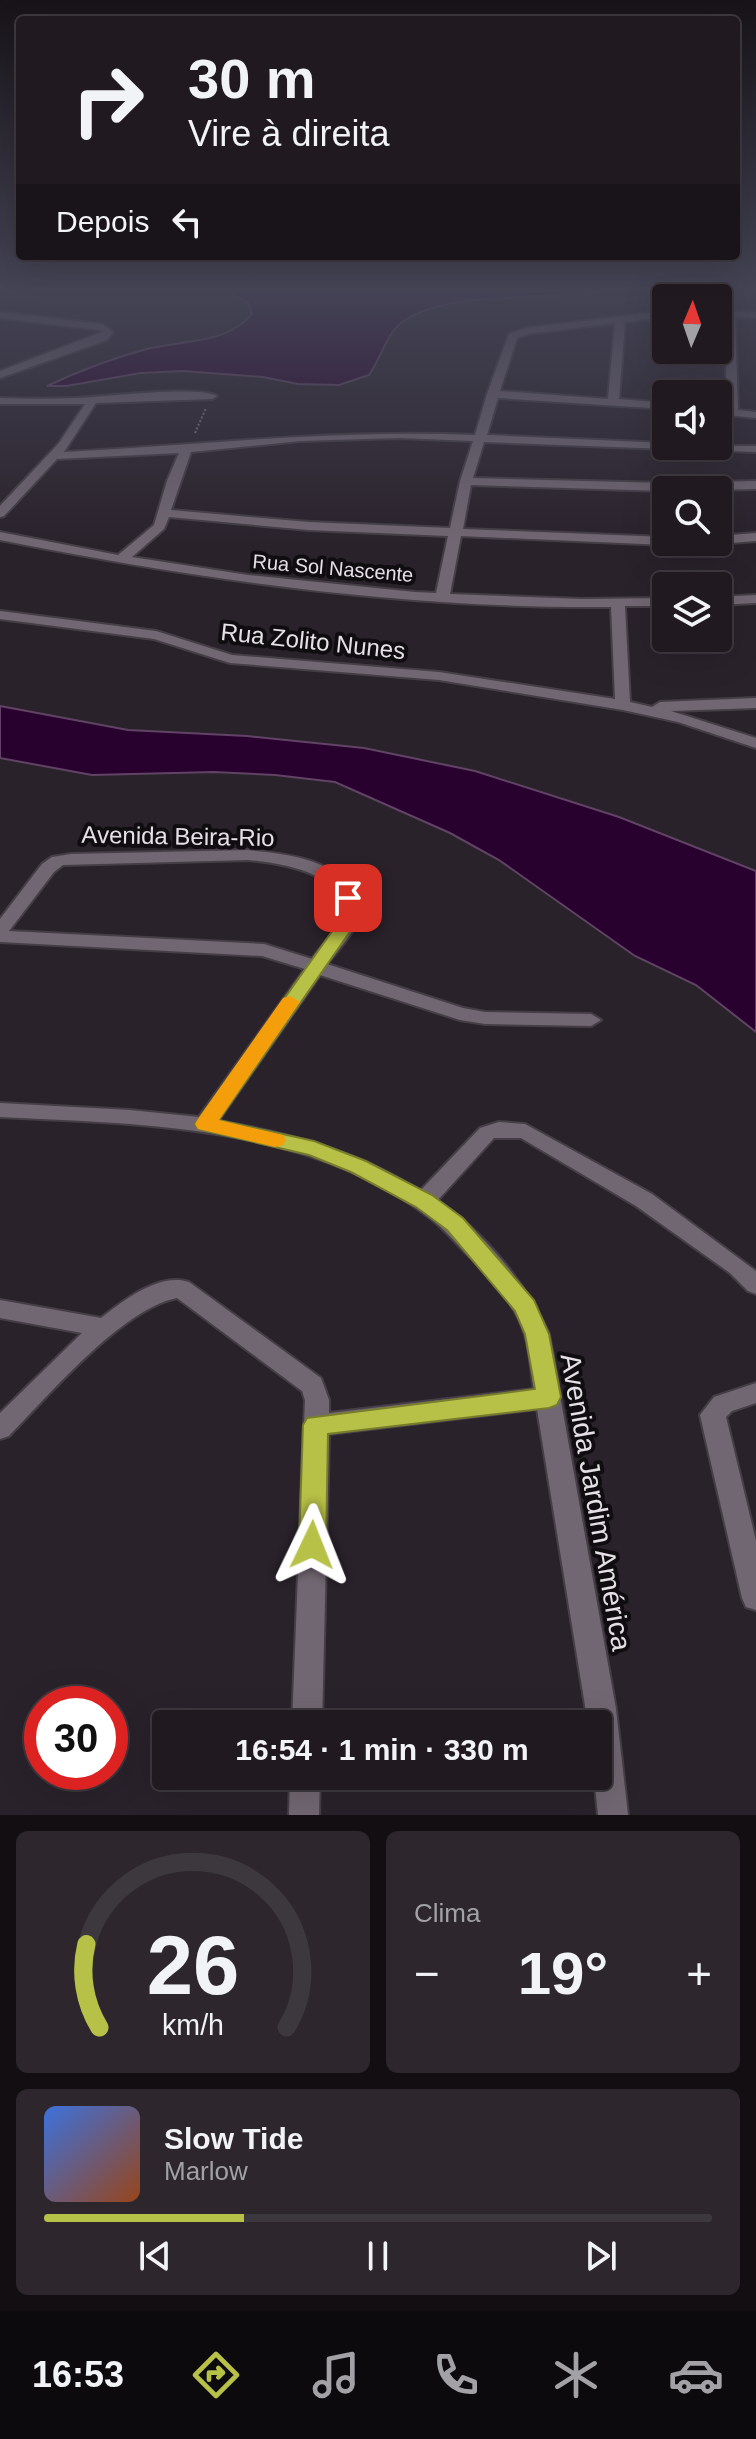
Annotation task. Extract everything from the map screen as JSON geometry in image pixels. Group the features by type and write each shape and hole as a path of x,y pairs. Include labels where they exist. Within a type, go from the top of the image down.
{"street":[{"path":"442,598 466,481 499,377"},
{"path":"613,401 615,377"},
{"path":"732,377 733,412 756,415"},
{"path":"0,401 56,404 153,394 212,396"},
{"path":"492,394 652,405"},
{"path":"0,513 52,456 82,419 91,402"},
{"path":"52,456 357,435 479,436 652,445"},
{"path":"732,448 756,449"},
{"path":"120,560 155,532 187,449"},
{"path":"466,481 664,487 756,485"},
{"path":"164,513 309,526 652,540"},
{"name":"Rua Sol Nascente","path":"0,536 120,560 297,586 442,598 652,603"},
{"path":"732,539 756,537"},
{"path":"732,600 756,599"},
{"path":"618,604 630,706"},
{"name":"Rua Zolito Nunes","path":"0,615 156,635 230,659 439,676 630,706"},
{"path":"630,706 756,703"},
{"path":"630,706 707,725 756,743"},
{"name":"Avenida Beira-Rio","path":"0,933 48,868 58,861 248,855 307,867 332,877 345,889 350,910 347,923 205,1124"},
{"path":"0,933 248,948 316,965 460,1014 485,1018 591,1020"},
{"name":"Avenida Jardim América","path":"0,1110 205,1124 314,1149 358,1166 424,1201 455,1224 525,1307 537,1334 601,1709 613,1815"},
{"path":"424,1201 487,1133 499,1129 525,1131 644,1200 738,1267 756,1285"},
{"path":"0,1429 104,1328 159,1289 181,1288 312,1385 317,1400 307,1710"},
{"path":"0,1309 104,1328"},
{"path":"756,1393 723,1404 713,1415 756,1598"},
{"path":"316,1425 549,1397"},
{"path":"304,1815 305,1790"}],"path":[{"path":"187,449 212,396"}],"shaded area":[{"path":"69,377 120,377 66,386 47,386"},
{"path":"259,377 364,377 339,385 298,384"},
{"path":"0,706 128,730 247,736 364,748 475,771 619,817 756,871 756,1032 696,985 635,956 499,860 450,833 335,782 214,772 92,775 0,758"}],"slow traffic":[{"path":"275,1140 205,1124 290,1002"}],"route":[{"path":"312,1545 316,1425 549,1397 537,1334 525,1307 455,1224 424,1201 358,1166 314,1149 205,1124 347,923 350,910 348,898"}]}
